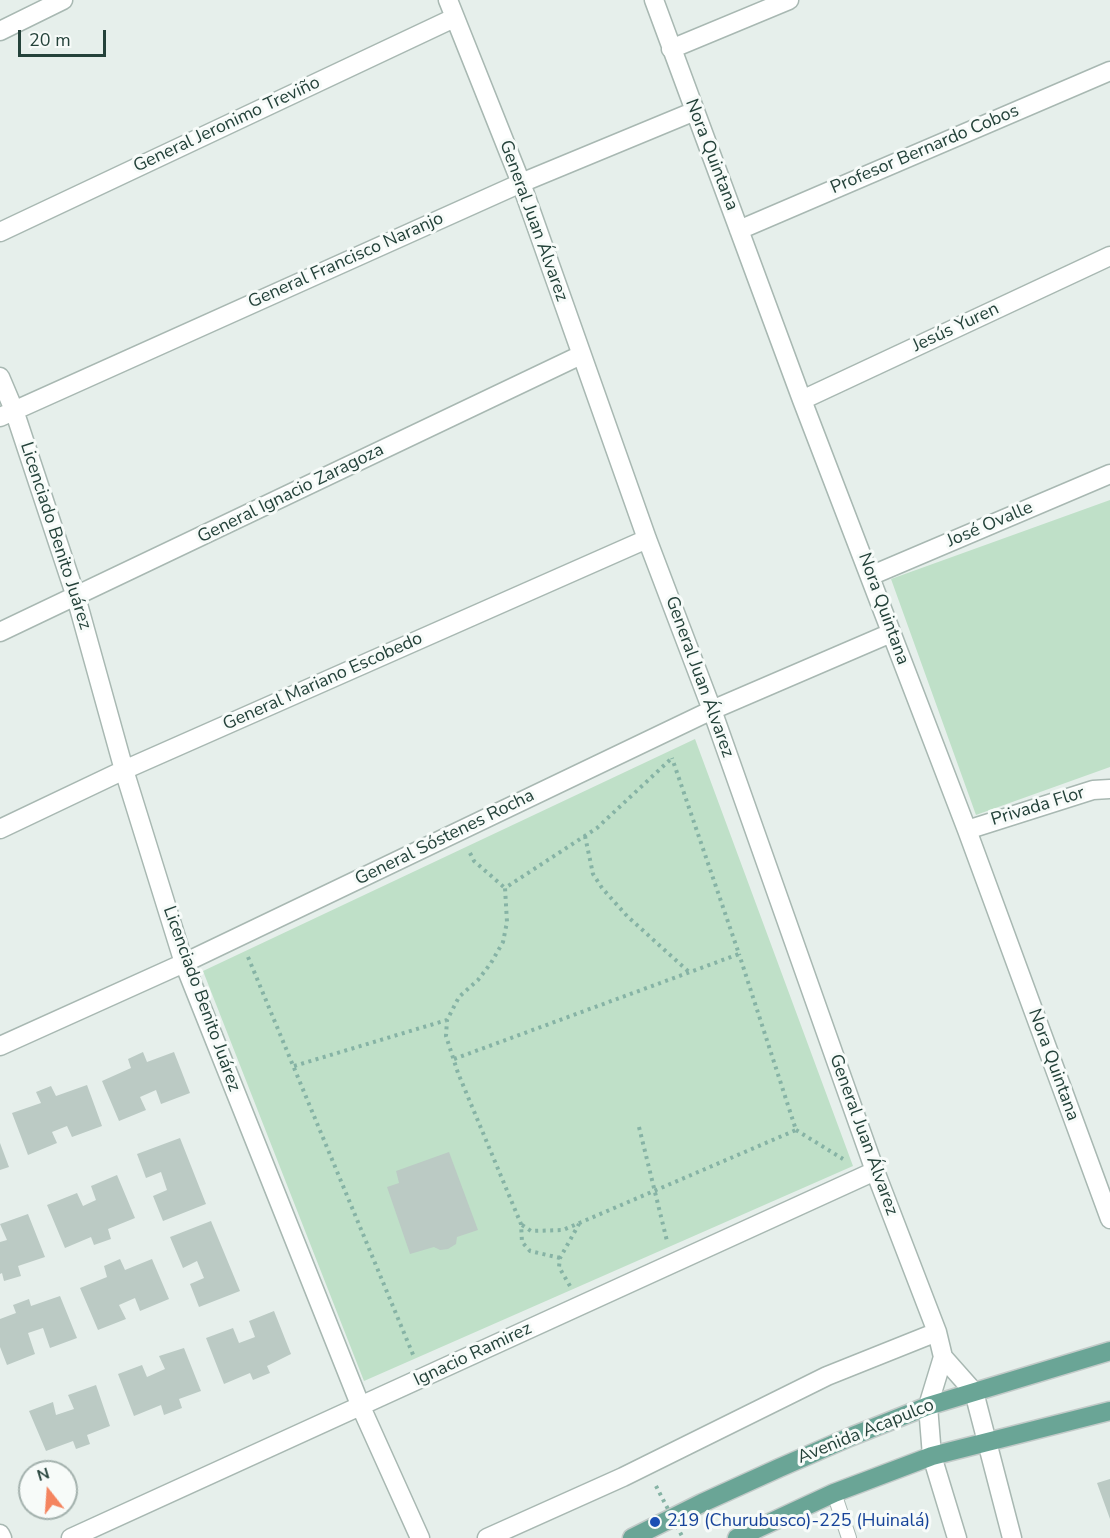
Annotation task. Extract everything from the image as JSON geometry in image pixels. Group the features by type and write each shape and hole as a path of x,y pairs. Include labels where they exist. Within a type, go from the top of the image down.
{"main road":[{"name":"Avenida Acapulco","path":"632,1538 702,1503 789,1464 928,1406 1110,1351"},
{"path":"736,1538 834,1492 932,1456 1110,1411"}],"street":[{"path":"0,31 63,0"},
{"name":"General Juan Álvarez","path":"448,0 521,183 647,539 712,710 875,1171 937,1332 944,1357 974,1392"},
{"name":"Nora Quintana","path":"654,0 802,400 967,830 1110,1220"},
{"path":"671,49 789,0"},
{"name":"General Jeronimo Treviño","path":"0,232 454,18"},
{"name":"Profesor Bernardo Cobos","path":"739,230 1110,71"},
{"name":"General Francisco Naranjo","path":"7,413 521,183 695,111"},
{"name":"Jesús Yuren","path":"802,400 1110,256"},
{"name":"General Ignacio Zaragoza","path":"0,632 581,355"},
{"name":"Licenciado Benito Juárez","path":"0,377 7,413 76,597 124,770 184,963 361,1407 420,1538"},
{"name":"José Ovalle","path":"870,576 1110,474"},
{"name":"General Mariano Escobedo","path":"0,829 124,770 647,539"},
{"name":"General Sóstenes Rocha","path":"0,1046 184,963 712,710 891,633"},
{"name":"Privada Flor","path":"967,830 1094,790 1110,789"},
{"name":"Ignacio Ramirez","path":"70,1538 875,1171"},
{"path":"487,1538 623,1478 827,1376 937,1332"},
{"path":"944,1357 928,1406 932,1456 957,1538"},
{"path":"974,1392 1012,1538"}],"lane":[{"path":"834,1492 849,1538"}],"path":[{"path":"505,888 597,828 680,750"},
{"path":"672,758 796,1130 843,1160"},
{"path":"585,836 593,874 602,888 627,916 690,973"},
{"path":"466,847 474,861 505,888 507,922 503,942 478,980 459,997 447,1020 446,1036 521,1224 522,1242 530,1251 560,1258"},
{"path":"246,951 415,1358 405,1363"},
{"path":"454,1059 739,954"},
{"path":"294,1066 447,1020"},
{"path":"639,1127 668,1247"},
{"path":"521,1224 531,1231 563,1230 796,1130"},
{"path":"571,1290 559,1267 560,1258 580,1222"},
{"path":"656,1486 683,1538"}],"green space":[{"path":"1110,500 1110,767 976,815 891,579"},
{"path":"695,739 853,1166 364,1381 203,971"}],"building":[{"path":"143,1052 147,1062 174,1052 190,1093 161,1104 156,1090 140,1097 146,1110 119,1121 102,1081 131,1068 128,1059"},
{"path":"87,1085 102,1126 72,1137 67,1126 52,1132 57,1143 28,1155 12,1113 41,1103 36,1092 51,1086 56,1096"},
{"path":"180,1138 206,1204 163,1221 153,1196 167,1190 161,1172 146,1178 137,1154"},
{"path":"0,1143 9,1167 0,1170"},
{"path":"449,1152 478,1230 457,1237 456,1244 448,1249 440,1250 434,1247 410,1254 387,1187 399,1183 396,1171"},
{"path":"117,1175 135,1218 108,1229 111,1239 94,1245 91,1237 65,1248 47,1205 77,1193 83,1206 96,1200 91,1186"},
{"path":"28,1214 45,1257 18,1266 21,1276 4,1281 2,1273 0,1274 0,1242 7,1240 0,1224"},
{"path":"211,1221 240,1291 199,1307 190,1284 204,1278 197,1261 183,1268 170,1237"},
{"path":"120,1259 125,1270 152,1259 169,1299 140,1311 135,1298 119,1305 126,1319 98,1330 80,1288 107,1277 104,1266"},
{"path":"60,1296 77,1338 50,1348 43,1328 28,1333 35,1354 7,1365 0,1347 0,1319 16,1313 13,1305 29,1299 31,1306"},
{"path":"274,1311 291,1354 267,1366 270,1373 253,1380 250,1373 224,1384 206,1338 233,1328 239,1343 255,1337 249,1321"},
{"path":"184,1348 201,1391 179,1399 182,1408 164,1415 161,1405 134,1416 118,1374 142,1365 147,1377 165,1369 159,1356"},
{"path":"96,1385 110,1426 87,1435 90,1444 76,1449 73,1441 46,1451 29,1411 53,1402 56,1415 74,1409 68,1395"},
{"path":"1110,1479 1110,1519 1097,1483"}],"place":[{"name":"219 (Churubusco)-225 (Huinalá)","path":"655,1522"}]}
